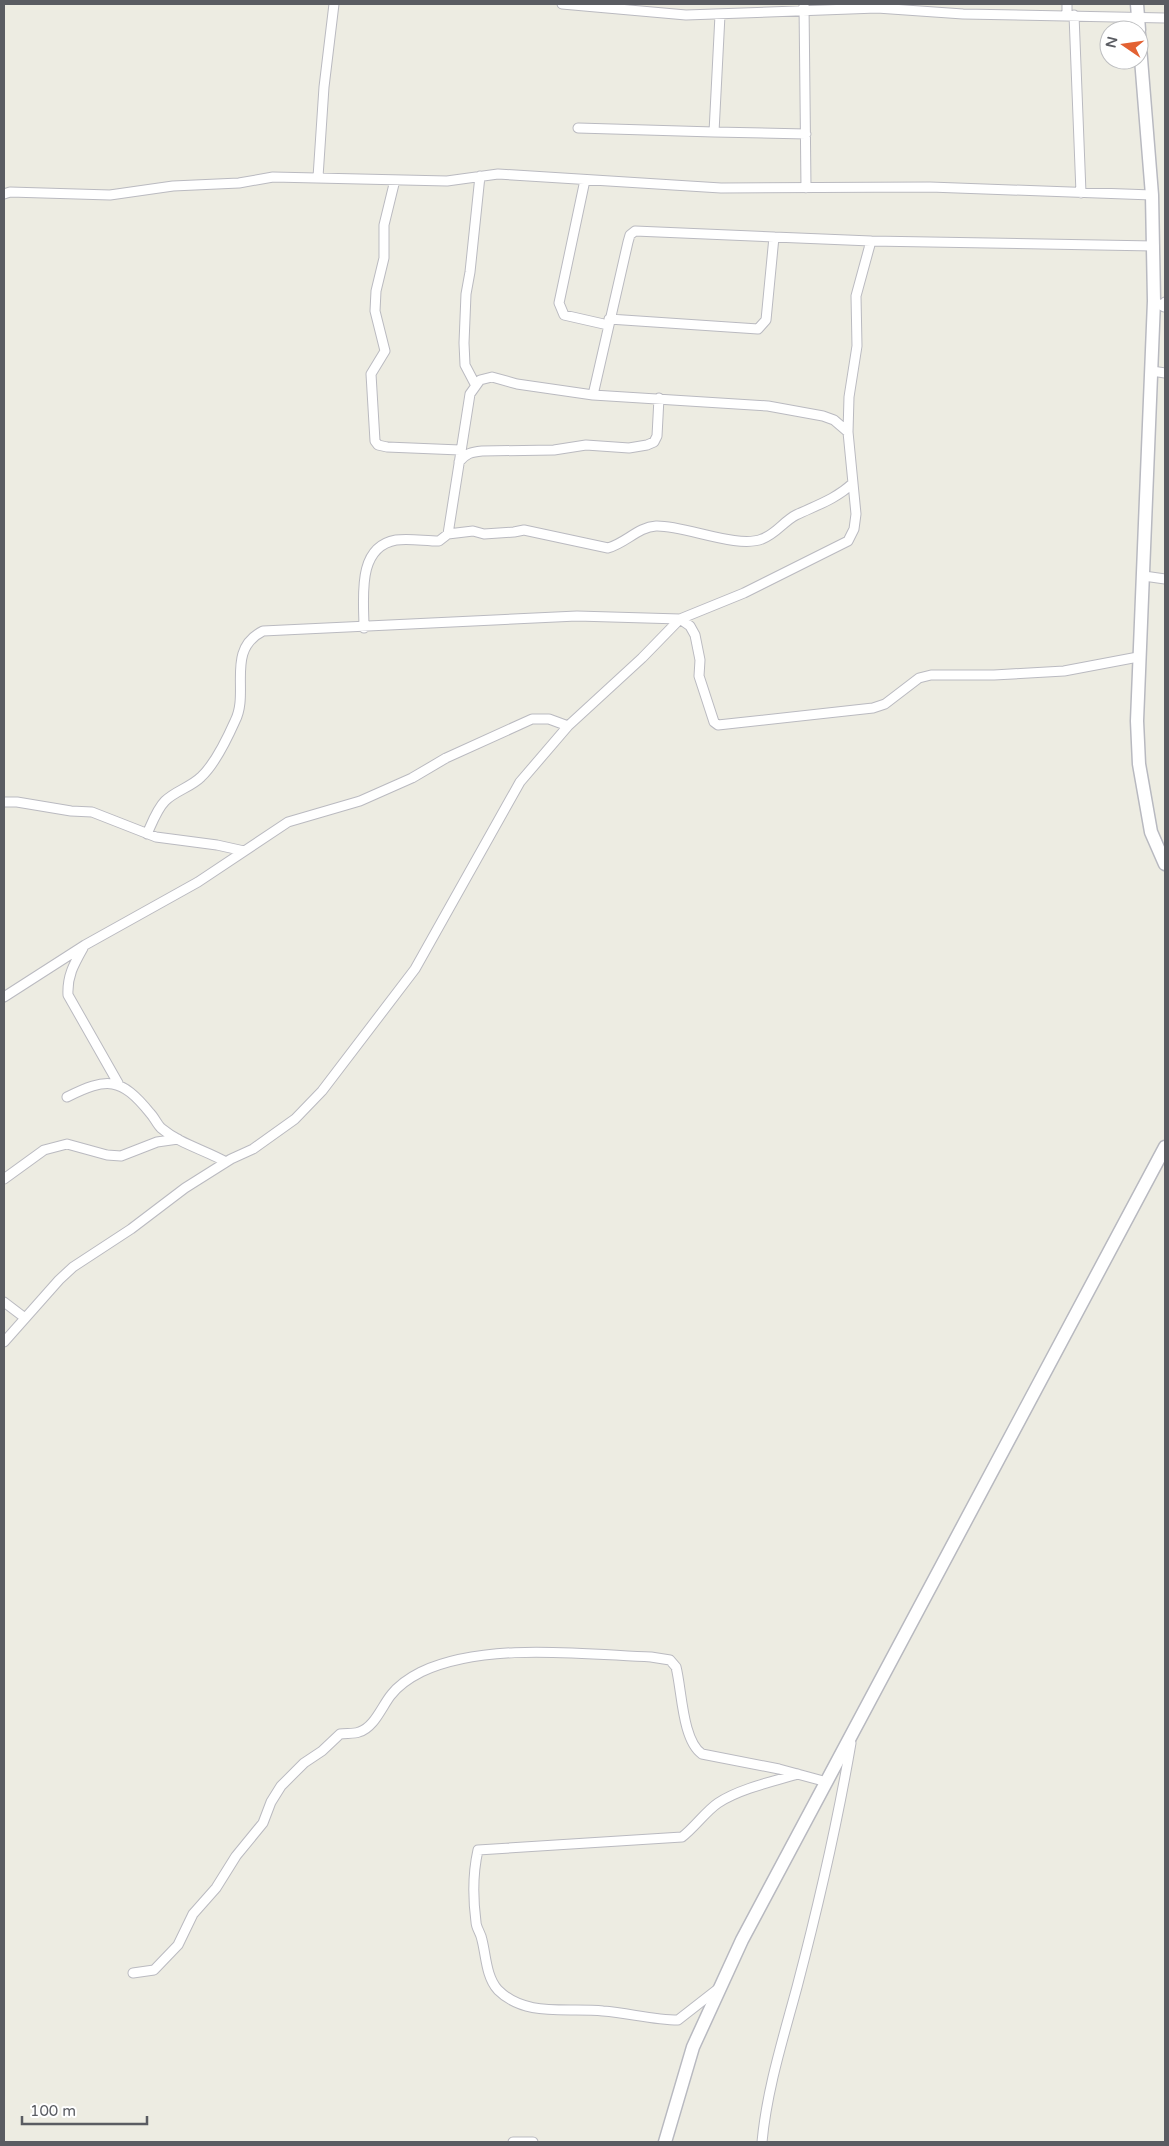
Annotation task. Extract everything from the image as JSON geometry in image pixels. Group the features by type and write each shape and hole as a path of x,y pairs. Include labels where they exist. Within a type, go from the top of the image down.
{"main road":[{"path":"1142,70 1154,246 1162,304 1152,371 1144,576 1138,657 1137,721 1139,764 1151,832 1165,864"},
{"path":"664,2142 694,2047 719,1988 1165,1147"}],"street":[{"path":"318,177 324,87 334,4"},
{"path":"562,4 686,15 720,15 805,7 877,6 963,14 1071,15 1137,10 1165,18"},
{"path":"1067,4 1071,15 1081,193"},
{"path":"805,7 806,188"},
{"path":"714,132 720,15"},
{"path":"578,128 806,134"},
{"path":"4,194 10,192 110,195 173,186 239,183 273,177 447,181 498,174 721,188 930,187 1152,195"},
{"path":"475,384 465,365 464,344 466,294 480,176"},
{"path":"394,180 384,225 384,258 376,291 375,311 385,351 371,374 375,441 378,445 386,447 460,450"},
{"path":"585,180 559,304 564,315 609,322 758,329 766,320 774,237"},
{"path":"593,395 628,242 630,235 635,231 871,241 1154,246"},
{"path":"147,834 166,800 200,777 236,720 241,698 239,676 241,662 252,637 264,631 364,628 577,616 680,619 730,600 848,541 854,529 856,514 848,432 849,397 857,346 856,296 871,241"},
{"path":"1152,371 1165,374"},
{"path":"448,534 470,394 475,384 480,380 492,377 517,384 593,395 768,406 823,416 834,420 848,432"},
{"path":"459,462 464,455 482,451 554,450 586,445 629,448 647,445 654,442 657,436 659,398"},
{"path":"364,628 364,577 374,552 395,540 439,541 448,534 524,530 608,548 619,545 646,527 659,526 714,537 747,541 762,540 790,518 841,494 853,483"},
{"path":"1144,576 1165,578"},
{"path":"680,619 690,626 695,635 700,660 699,676 714,722 718,725 873,708 885,704 920,678 931,675 994,676 1064,671 1138,657"},
{"path":"4,1342 73,1267 131,1229 185,1188 226,1162 253,1149 295,1120 322,1091 416,969 512,796 544,752 568,726 642,658 680,619"},
{"path":"4,997 85,945 198,882 288,822 360,800 412,778 446,758 532,720 549,719 568,726"},
{"path":"4,802 92,812 147,834 244,852"},
{"path":"85,945 70,972 67,984 68,995 118,1083 141,1103 160,1127 178,1139 226,1162"},
{"path":"67,1097 108,1082 118,1083"},
{"path":"4,1178 13,1174 44,1150 67,1144 107,1155 121,1156 157,1142 178,1139"},
{"path":"4,1302 25,1318"},
{"path":"133,1973 154,1970 178,1945 193,1914 222,1881 244,1845 254,1836 263,1823 271,1802 294,1772 322,1751 340,1734 359,1732 368,1726 391,1694 419,1674 437,1665 460,1659 525,1653 641,1656 670,1660 676,1667 688,1731 695,1749 702,1754 827,1782"},
{"path":"762,2142 771,2083 809,1936 844,1783 852,1735"},
{"path":"719,1988 678,2020 644,2018 604,2010 553,2010 517,2003 497,1989 490,1976 482,1937 476,1923 475,1865 478,1850 682,1837 696,1826 717,1803 798,1774"},
{"path":"513,2142 533,2142"}]}
